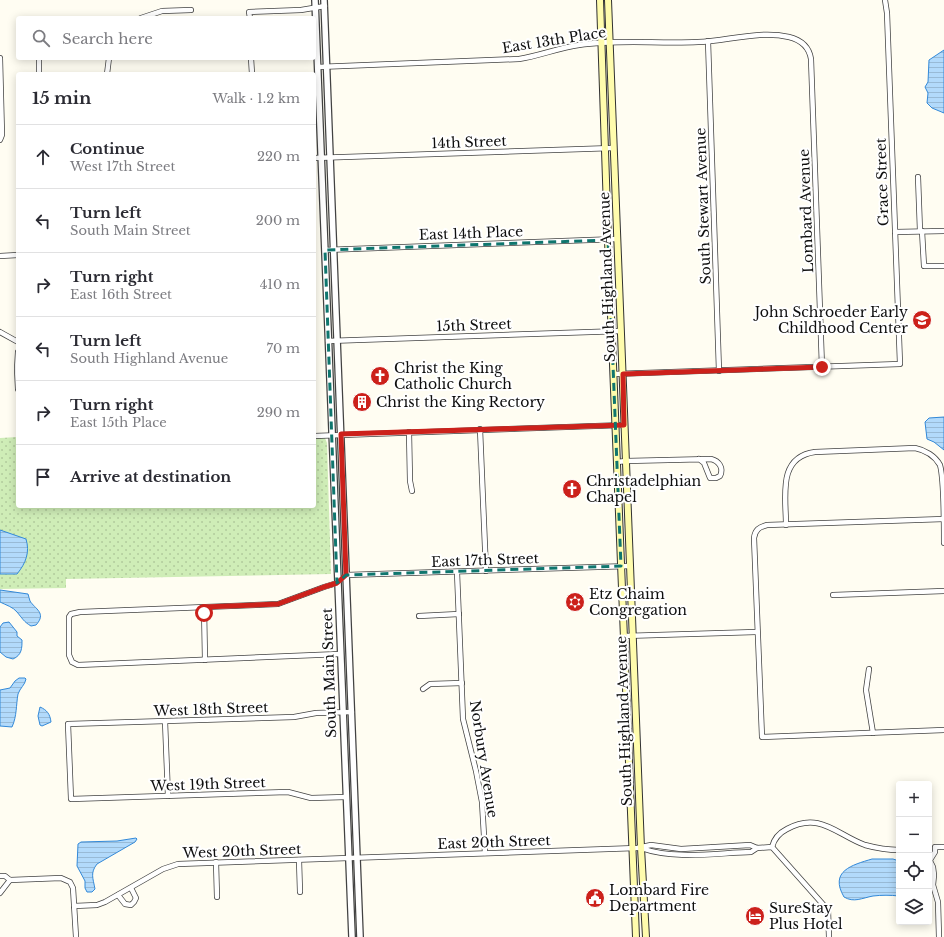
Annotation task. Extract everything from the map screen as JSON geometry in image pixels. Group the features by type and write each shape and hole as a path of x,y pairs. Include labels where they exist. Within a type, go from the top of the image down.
{"main road":[{"name":"South Highland Avenue","path":"600,0 615,425 636,937"},
{"name":"South Highland Avenue","path":"608,0 641,848 646,937"}],"street":[{"name":"South Main Street","path":"315,0 315,16"},
{"name":"Grace Street","path":"822,367 900,364 887,13 885,0"},
{"name":"South Main Street","path":"325,3 327,66 325,250 328,341 332,435 352,712 360,937"},
{"path":"250,16 250,12 301,10 315,8 325,3"},
{"path":"147,16 162,11 191,10"},
{"name":"South Main Street","path":"316,27 334,249 341,434 342,579 340,654 352,937"},
{"name":"East 13th Place","path":"318,66 519,59 534,57 569,46 602,42 671,43 708,41 737,37 772,36 786,37 797,40 805,44 810,53"},
{"name":"South Stewart Avenue","path":"708,41 720,371"},
{"name":"Lombard Avenue","path":"810,53 822,367"},
{"path":"0,58 2,135 0,140"},
{"path":"38,60 39,72"},
{"path":"107,72 109,60"},
{"path":"251,60 252,72"},
{"name":"14th Street","path":"316,158 613,148"},
{"path":"918,176 924,266 944,266"},
{"path":"895,232 944,231"},
{"name":"East 14th Place","path":"325,250 617,239"},
{"path":"0,256 16,255"},
{"name":"15th Street","path":"328,341 621,331"},
{"path":"0,332 16,341"},
{"path":"614,374 822,367"},
{"path":"316,436 624,425"},
{"path":"480,429 486,571"},
{"path":"409,432 410,481 412,491"},
{"path":"786,525 785,478 789,469 801,456 815,452 910,447 924,450 933,457 939,465 943,480 944,543"},
{"path":"617,462 626,461 699,459 711,459 715,460 722,468 720,476 710,478 704,462 699,459"},
{"path":"944,519 761,526 755,532 754,541 756,632 762,737 944,730"},
{"name":"East 17th Street","path":"206,660 78,665 72,662 69,655 69,617 72,614 80,612 278,604 342,579 457,572 630,566"},
{"name":"Norbury Avenue","path":"457,572 463,718 476,770 482,802 485,853"},
{"path":"833,595 944,591"},
{"path":"204,607 206,660 340,654"},
{"path":"419,616 459,614"},
{"path":"624,636 756,632"},
{"path":"869,668 866,690 873,733"},
{"path":"423,689 430,684 462,683"},
{"name":"West 18th Street","path":"71,799 68,724 294,717 316,713 352,712"},
{"path":"165,721 168,796"},
{"name":"West 19th Street","path":"71,799 288,792 315,798 346,797"},
{"path":"772,847 774,840 785,830 807,823 823,824 864,844 896,850"},
{"path":"641,848 650,845 681,849 750,846 756,848 772,847"},
{"path":"706,847 706,854"},
{"path":"772,847 828,910 829,937"},
{"path":"932,856 935,852 935,847 944,847"},
{"path":"641,848 649,851 681,855 750,852 756,848"},
{"name":"East 20th Street","path":"348,858 641,848"},
{"path":"681,849 681,855"},
{"name":"West 20th Street","path":"74,906 101,904 118,896 171,865 184,863 348,858"},
{"path":"299,860 300,892"},
{"path":"216,862 217,897"},
{"path":"932,865 934,875 933,885 938,902 939,937"},
{"path":"0,876 5,876 10,880 61,878 70,882 73,891 76,937"},
{"path":"0,893 10,880"},
{"path":"118,896 125,904 131,905 136,898 131,888"}],"highlighted area":[{"path":"608,240 621,566 346,575 337,583 325,250"}],"green space":[{"path":"16,437 16,508 316,508 316,438 325,438 327,443 331,574 66,579 66,588 0,589 0,438"}],"water":[{"path":"944,50 944,113 932,108 927,103 928,93 925,87 928,82 929,60"},
{"path":"944,417 944,450 934,442 927,439 925,422 929,418"},
{"path":"0,530 26,539 28,548 26,557 23,566 17,574 0,574"},
{"path":"0,590 28,594 30,601 40,614 39,621 36,625 31,626 14,609 0,602"},
{"path":"9,622 17,632 17,636 22,640 22,648 20,653 13,659 6,657 0,652 0,627 3,623"},
{"path":"19,678 26,679 18,694 14,723 12,727 0,726 0,690 10,688"},
{"path":"40,707 45,709 48,713 51,722 42,726 40,725 38,716"},
{"path":"137,839 135,842 97,864 93,873 95,889 92,892 87,892 85,888 85,881 77,866 78,844 81,842 117,841"},
{"path":"872,859 896,860 896,896 873,896 858,900 851,900 844,897 839,881 841,875 845,870"}],"place":[{"name":"John Schroeder Early Childhood Center","path":"922,320"},
{"name":"Christ the King Catholic Church","path":"380,376"},
{"name":"Christ the King Rectory","path":"362,402"},
{"name":"Christadelphian Chapel","path":"572,489"},
{"name":"Etz Chaim Congregation","path":"575,602"},
{"name":"Lombard Fire Department","path":"595,898"},
{"name":"SureStay Plus Hotel","path":"755,916"}],"route":[{"path":"204,613 204,607 272,605 284,603 337,583 346,575 341,434 624,425 623,374 822,367"}]}
